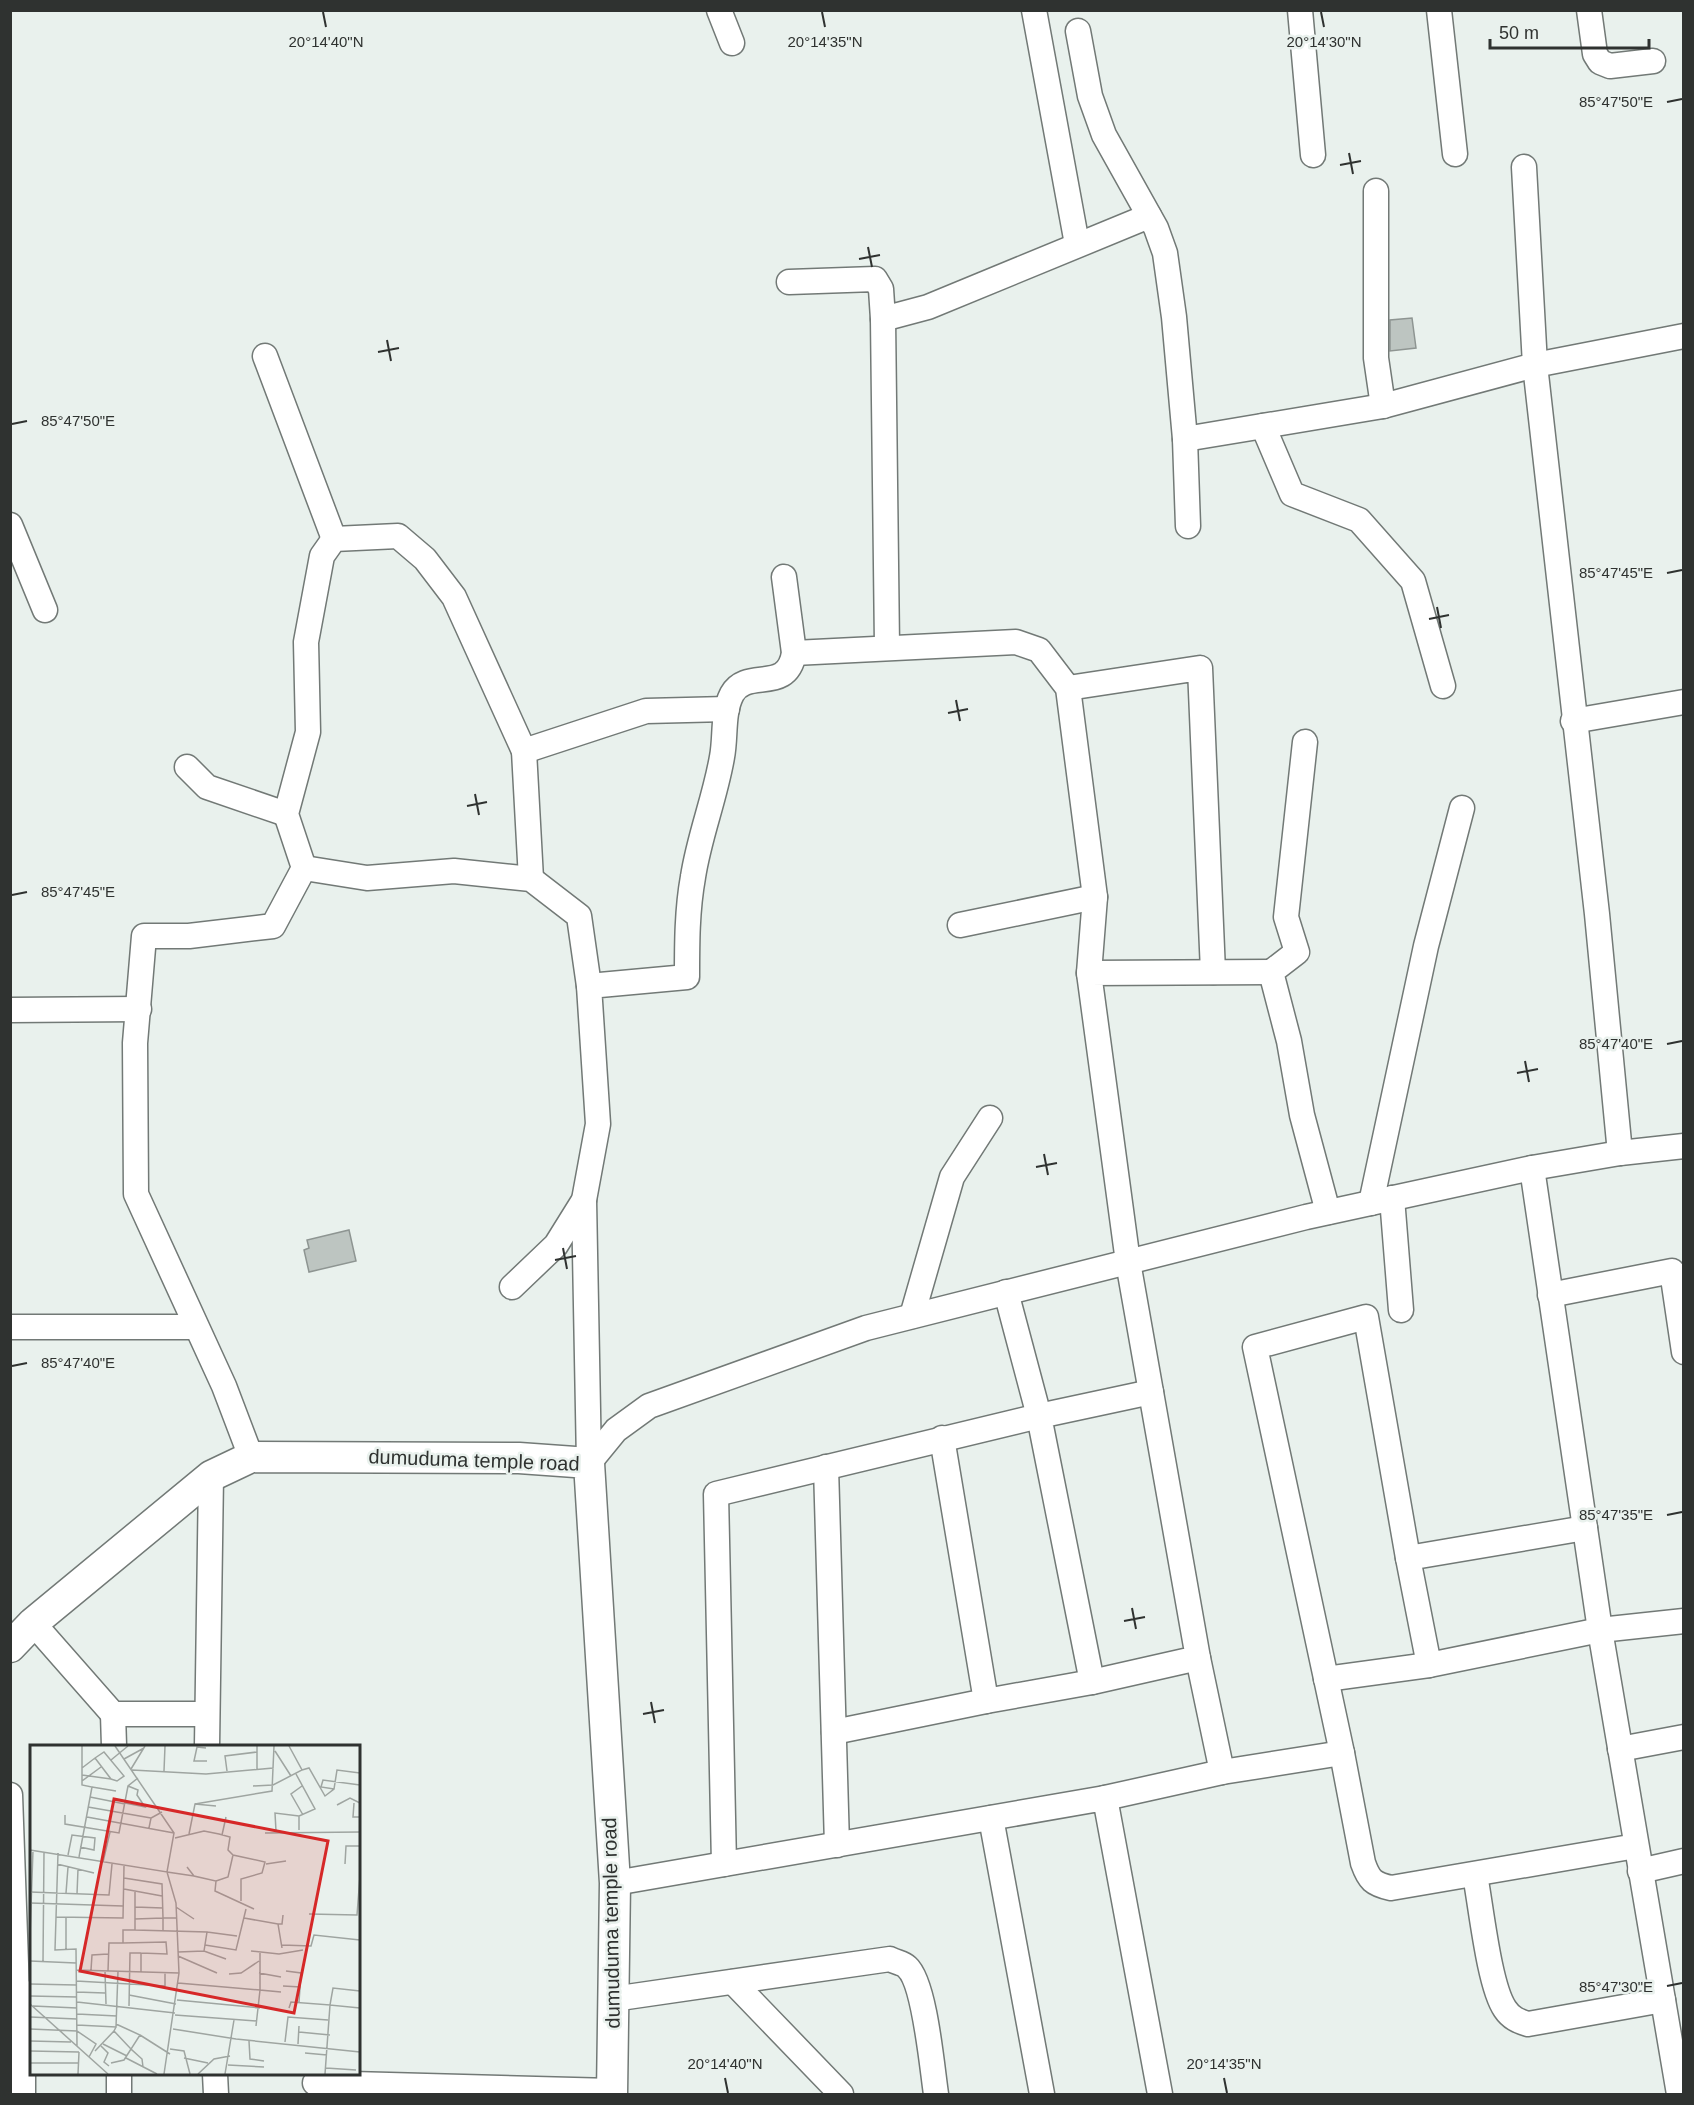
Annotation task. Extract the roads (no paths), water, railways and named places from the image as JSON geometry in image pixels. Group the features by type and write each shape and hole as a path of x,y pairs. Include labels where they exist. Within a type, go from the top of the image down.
{"street":[{"path":"719,10 732,44"},
{"path":"1035,10 1077,244"},
{"path":"1300,10 1313,155"},
{"path":"1439,10 1455,154"},
{"path":"1589,10 1595,54 1600,62 1610,66 1653,61"},
{"path":"1078,31 1090,96 1104,135 1149,216 1165,254 1174,317 1185,439 1188,526"},
{"path":"1524,167 1535,365 1573,721 1598,914 1620,1153"},
{"path":"1376,191 1376,358 1383,406"},
{"path":"883,319 928,307 1149,216"},
{"path":"789,282 875,279 881,289 887,646"},
{"path":"1185,439 1383,406 1535,365 1683,336"},
{"path":"265,356 334,539"},
{"path":"1263,426 1292,494 1359,520 1413,581 1443,686"},
{"path":"10,525 45,610"},
{"path":"334,539 398,536 425,559 454,597 524,750 531,879"},
{"path":"251,1457 224,1386 136,1194 135,1043 144,936 189,936 273,926 304,867 286,814 308,732 306,642 322,556 334,539"},
{"path":"590,986 687,977 687,918 693,876 722,757 727,709 733,692 740,686 786,673 792,665 794,653 784,577"},
{"path":"794,653 887,646 1016,642 1039,650 1068,688 1095,897 1089,973 1128,1262 1198,1658 1222,1772"},
{"path":"1068,688 1200,668 1213,972"},
{"path":"1573,721 1683,702"},
{"path":"524,750 646,711 727,709"},
{"path":"1089,973 1271,972 1297,952 1286,917 1305,742"},
{"path":"187,767 207,787 286,814"},
{"path":"1401,1310 1382,1201 1426,946 1462,808"},
{"path":"304,867 367,878 454,870 531,879 579,916 590,986 598,1124 584,1200 589,1463"},
{"path":"960,926 1095,897"},
{"path":"1271,972 1289,1041 1302,1115 1328,1212"},
{"path":"10,1010 139,1009"},
{"path":"912,1316 952,1177 990,1118"},
{"path":"589,1463 616,1430 649,1406 866,1328 1328,1212 1532,1168 1620,1153 1683,1146"},
{"path":"1532,1168 1600,1630 1679,2094"},
{"path":"512,1287 556,1245 584,1200"},
{"path":"1550,1295 1672,1271 1683,1352"},
{"path":"1006,1292 1039,1416 1092,1683"},
{"path":"1429,1665 1366,1317 1255,1347 1368,1878 1375,1884 1391,1888 1636,1846"},
{"path":"10,1327 196,1328"},
{"path":"724,1864 716,1494 942,1438 1151,1392"},
{"path":"942,1438 986,1701"},
{"name":"dumuduma temple road","path":"10,1647 33,1623 211,1476 251,1457 519,1458 589,1463 615,1883 612,2093"},
{"path":"826,1467 837,1845"},
{"path":"207,1745 211,1476"},
{"path":"1408,1558 1585,1528"},
{"path":"1326,1679 1429,1665 1600,1630 1683,1621"},
{"path":"33,1623 113,1714 114,1745"},
{"path":"834,1732 986,1701 1092,1683 1198,1658"},
{"path":"113,1714 206,1714"},
{"path":"1620,1749 1683,1737"},
{"path":"615,1883 1104,1798 1222,1772 1342,1753"},
{"path":"10,1795 24,2094"},
{"path":"1104,1798 1160,2094"},
{"path":"991,1818 1042,2094"},
{"path":"1640,1871 1683,1861"},
{"path":"1475,1875 1493,1975 1504,2009 1516,2021 1528,2024 1663,2000"},
{"path":"613,1999 890,1959 906,1966 914,1977 923,2009 936,2094"},
{"path":"733,1982 841,2094"},
{"path":"119,2075 119,2094"},
{"path":"215,2075 216,2094"},
{"path":"315,2084 612,2093"}]}
